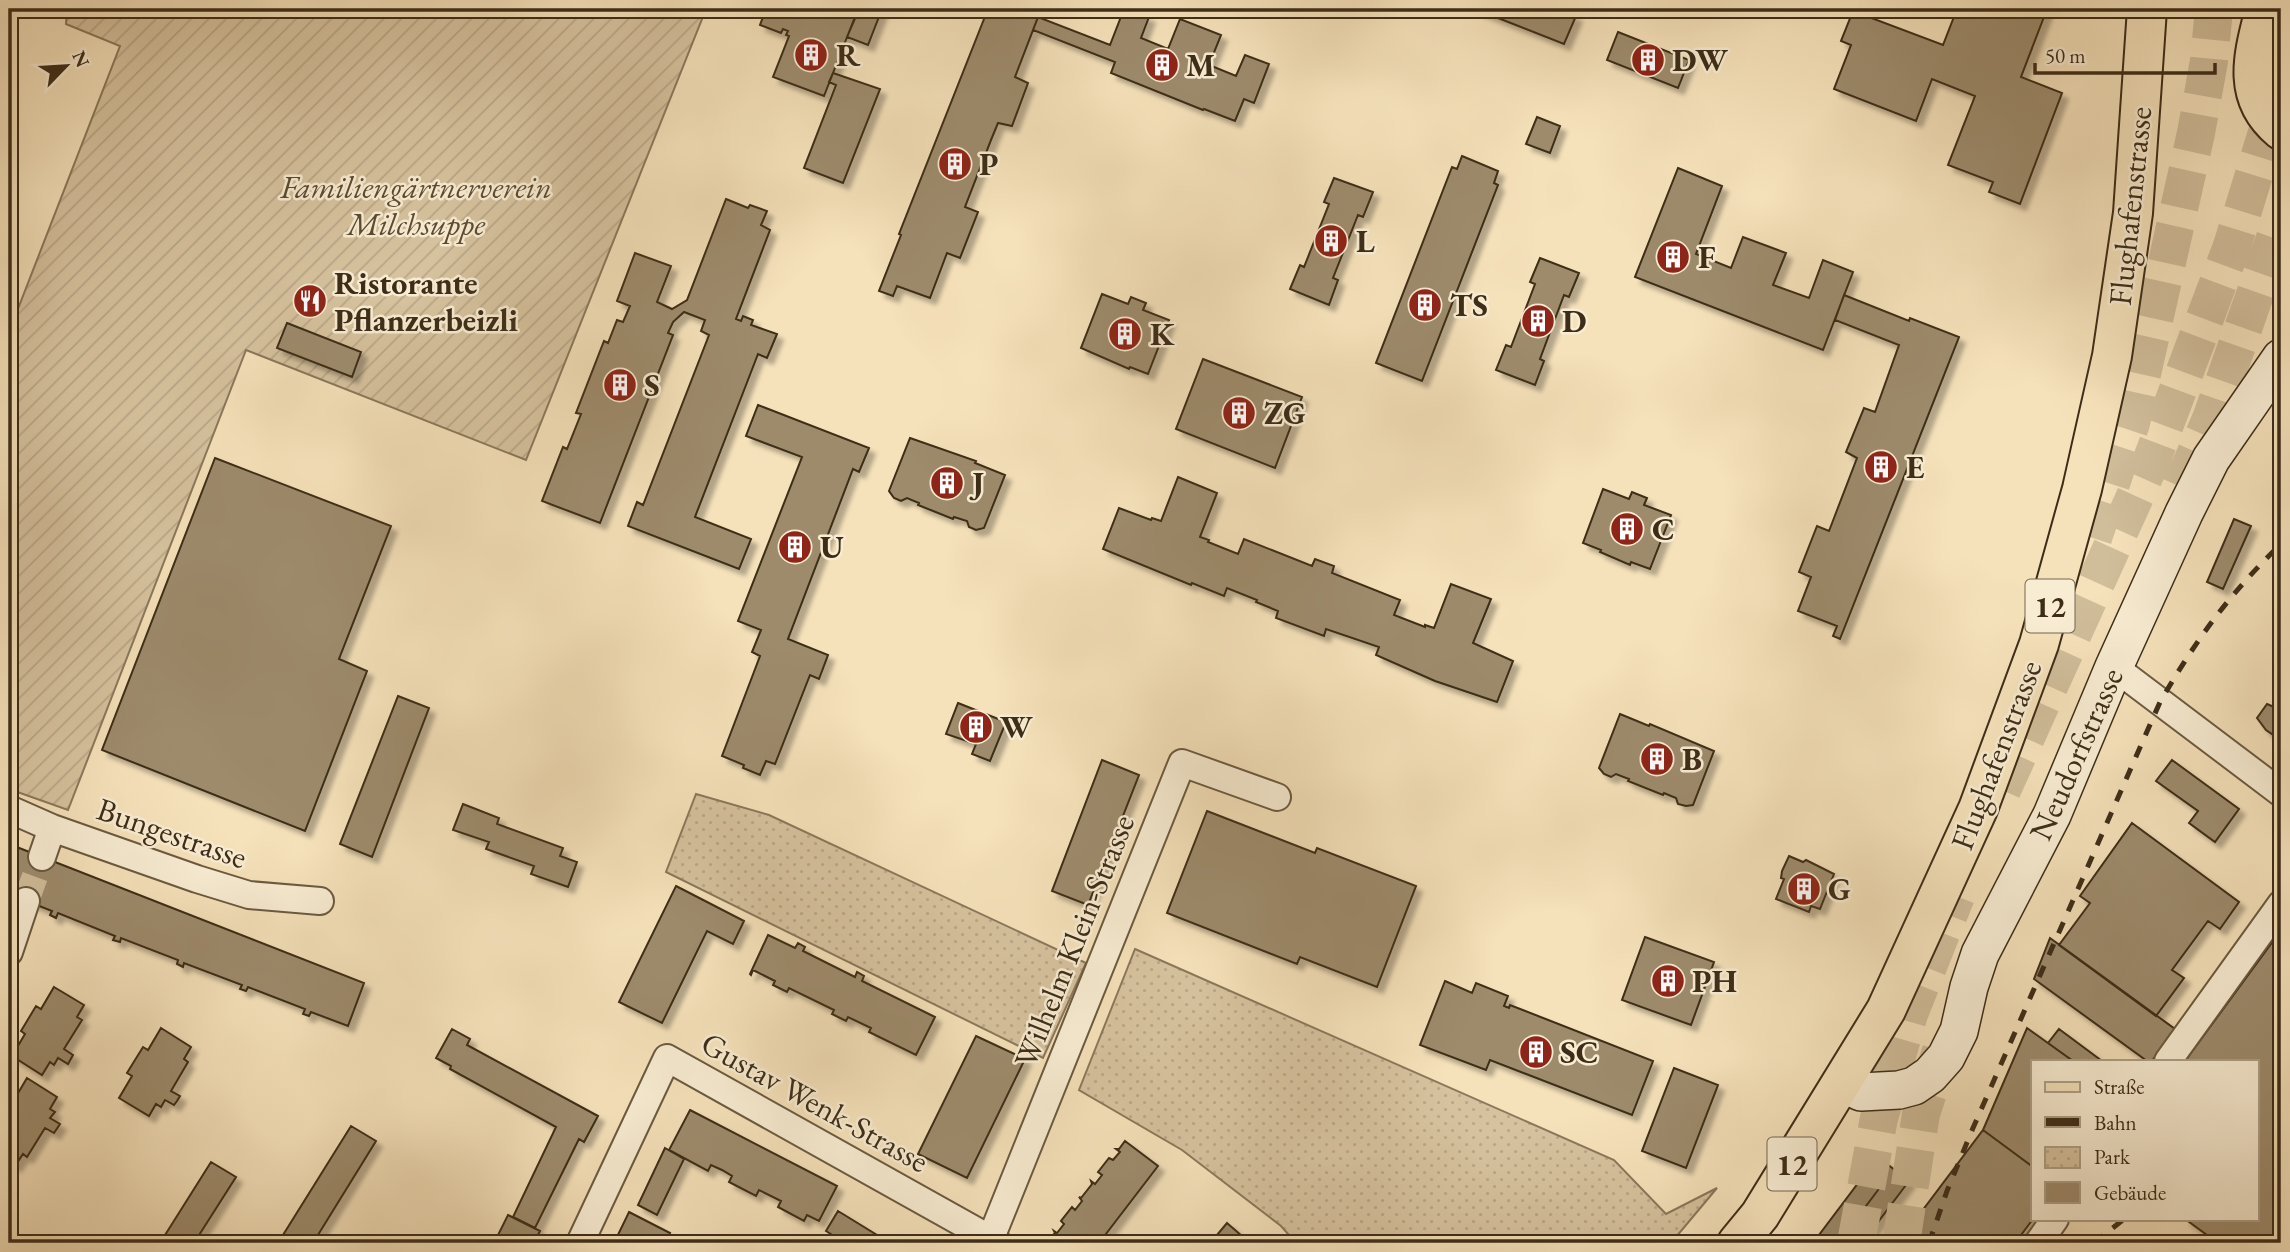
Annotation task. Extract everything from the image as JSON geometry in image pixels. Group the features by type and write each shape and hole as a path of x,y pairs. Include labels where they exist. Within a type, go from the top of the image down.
{"main road":[{"name":"Flughafenstrasse","path":"1737,1243 1760,1215 1886,1010 1978,808 2039,644 2082,489 2112,356 2133,213 2147,9"},
{"path":"2265,9 2252,72 2255,90 2269,118 2281,130"},
{"path":"2255,50 2266,73 2281,90"}],"street":[{"name":"Neudorfstrasse","path":"1843,1083 1861,1092 1886,1092 1914,1086 1930,1075 1946,1057 1959,1031 1969,986 1980,954 2052,815 2114,667 2211,459 2281,358"},
{"path":"2114,667 2281,793"},
{"name":"Wilhelm Klein-Strasse","path":"994,1240 1182,763 1277,797"},
{"name":"Bungestrasse","path":"9,808 52,828 249,895 320,901"},
{"path":"42,857 52,828"},
{"path":"9,952 26,901"},
{"path":"2169,1060 2281,904"},
{"name":"Gustav Wenk-Strasse","path":"580,1243 667,1058 994,1240"},
{"path":"2038,1243 2054,1220"}],"green space":[{"name":"Familiengärtnerverein Milchsuppe","path":"67,9 706,9 526,460 246,350 68,810 9,789 9,332 120,46 66,24"},
{"path":"696,794 769,815 1086,963 1043,1058 666,872"},
{"path":"1135,949 1614,1160 1666,1214 1717,1188 1671,1243 1296,1243 1281,1226 1182,1150 1079,1090"}],"building":[{"name":"R","path":"766,9 858,9 824,96 773,77 789,36 786,35 788,31 783,29 781,33 760,25"},
{"path":"859,9 882,9 868,45 847,37"},
{"name":"P","path":"988,9 1016,9 1038,17 1015,77 1028,83 1012,126 998,123 965,207 978,212 960,258 947,253 930,298 897,286 893,296 879,291 901,235 899,234"},
{"name":"M","path":"1124,9 1149,17 1141,38 1168,49 1180,19 1221,35 1209,65 1236,76 1245,55 1269,64 1254,103 1244,99 1235,121 1111,73 1115,62 1033,30 1038,17 1110,45"},
{"path":"1475,9 1558,9 1576,16 1564,44"},
{"path":"1957,9 2047,9 2021,77 2062,93 2020,204 1989,192 1993,182 1948,165 1975,96 1932,79 1916,121 1834,89 1851,45 1841,41 1853,11 1943,45"},
{"name":"DW","path":"1618,32 1689,60 1678,88 1607,60"},
{"path":"833,73 880,89 843,183 804,168 836,85 829,82"},
{"path":"1537,117 1560,126 1550,153 1526,144"},
{"name":"TS","path":"1462,156 1498,171 1494,183 1498,185 1422,381 1376,363 1452,167 1457,169"},
{"name":"F","path":"1678,168 1722,186 1696,254 1731,268 1743,237 1786,253 1773,285 1809,298 1823,260 1853,272 1823,350 1635,277"},
{"name":"L","path":"1334,178 1373,192 1363,217 1358,215 1333,278 1338,280 1329,305 1290,289 1300,265 1304,267 1329,204 1324,202"},
{"name":"S","path":"726,199 748,208 750,205 767,211 761,225 770,230 736,319 741,321 743,316 753,320 751,325 777,334 767,358 758,354 695,517 751,539 739,569 628,526 637,502 643,505 709,335 701,331 705,320 684,312 673,322 668,333 673,335 600,523 542,501 563,447 567,449 581,414 576,413 604,341 608,343 617,320 623,322 630,306 617,301 635,253 671,266 657,302 672,309 687,300"},
{"name":"D","path":"1540,258 1579,273 1569,297 1564,295 1540,359 1544,361 1535,385 1496,370 1506,345 1511,347 1535,284 1530,282"},
{"name":"K","path":"1102,294 1128,304 1131,297 1146,303 1143,310 1169,320 1148,374 1130,367 1129,369 1081,348"},
{"name":"E","path":"1844,295 1909,321 1910,318 1959,337 1840,639 1833,636 1837,626 1798,611 1811,577 1799,572 1817,526 1829,531 1857,458 1846,452 1864,408 1875,412 1899,345 1835,320"},
{"path":"287,323 361,352 352,377 277,348"},
{"name":"ZG","path":"1203,359 1302,397 1275,468 1176,429"},
{"name":"U","path":"758,405 869,448 859,472 853,469 788,639 828,655 819,679 810,675 775,764 766,761 760,775 722,756 760,656 752,652 761,630 738,621 802,457 746,436"},
{"name":"J","path":"910,438 976,461 975,463 1005,475 984,528 976,530 969,527 967,521 954,517 953,519 907,498 901,501 894,498 889,491"},
{"path":"215,458 391,526 339,659 367,671 305,831 102,750"},
{"path":"1178,477 1217,493 1200,537 1238,554 1244,539 1312,566 1315,559 1334,566 1332,573 1400,600 1394,615 1434,628 1451,584 1491,599 1473,643 1513,661 1497,702 1435,681 1376,655 1379,647 1326,629 1324,636 1276,618 1278,611 1227,588 1224,596 1103,549 1119,508 1161,521"},
{"name":"C","path":"1603,489 1629,499 1632,492 1647,498 1644,505 1671,515 1650,569 1631,562 1630,565 1583,543"},
{"path":"2234,519 2251,526 2223,589 2207,582"},
{"path":"398,696 429,708 372,857 340,844"},
{"name":"W","path":"958,703 1006,722 990,761 972,754 976,744 946,734"},
{"path":"2267,704 2281,710 2281,746 2276,742 2279,739 2266,730 2257,718"},
{"name":"B","path":"1620,714 1714,751 1693,805 1678,804 1676,798 1616,774 1611,777 1599,768"},
{"path":"1102,760 1139,775 1088,905 1052,891"},
{"path":"2172,760 2239,809 2215,842 2189,823 2198,811 2156,781"},
{"path":"463,804 499,818 497,824 563,848 560,856 577,862 568,887 531,874 534,866 486,849 489,842 453,830"},
{"path":"1207,811 1315,853 1317,848 1416,886 1377,987 1300,957 1297,964 1167,913"},
{"path":"2132,823 2239,902 2220,929 2208,921 2172,970 2184,978 2156,1016 2059,945 2090,903 2080,896"},
{"path":"9,844 364,983 348,1026 311,1012 309,1016 303,1014 305,1009 248,987 246,991 240,989 242,985 184,963 183,967 177,964 178,960 121,938 120,942 113,940 115,936 58,913 56,918 50,915 52,911 9,894"},
{"name":"G","path":"1789,856 1803,862 1806,860 1834,874 1820,909 1811,906 1809,912 1776,899 1784,879 1781,878 1782,871"},
{"path":"676,886 744,921 733,944 707,931 662,1023 619,1002"},
{"path":"2279,933 2281,1243 2218,1243 2186,1220 2258,1220 2258,1060 2186,1060"},
{"path":"768,935 795,948 798,943 805,947 803,951 855,977 857,972 864,976 862,981 935,1017 916,1055 869,1032 871,1028 848,1017 846,1021 832,1014 834,1010 789,988 787,992 773,985 775,981 753,970 751,975 750,974"},
{"name":"PH","path":"1645,937 1714,962 1691,1025 1622,1000"},
{"path":"2050,938 2175,1029 2153,1060 2146,1060 2034,979"},
{"name":"SC","path":"1445,981 1472,993 1476,983 1508,996 1504,1006 1509,1008 1510,1005 1653,1061 1632,1115 1490,1060 1486,1070 1420,1045"},
{"path":"54,987 84,1005 77,1017 82,1020 64,1049 73,1055 68,1064 58,1058 54,1065 50,1062 42,1075 12,1056 25,1034 21,1031 36,1006 41,1009"},
{"path":"161,1028 191,1047 184,1059 188,1062 171,1091 180,1096 177,1101 174,1105 165,1100 161,1107 156,1104 149,1116 119,1098 132,1076 127,1073 143,1047 148,1050"},
{"path":"2027,1028 2072,1060 2031,1060 2031,1166 1983,1130"},
{"path":"452,1029 470,1039 467,1045 598,1116 584,1142 579,1139 535,1228 513,1217 556,1127 450,1069 451,1066 436,1058"},
{"path":"2059,1029 2101,1060 2072,1060 2048,1043"},
{"path":"976,1036 1025,1059 967,1178 918,1154"},
{"path":"1674,1068 1718,1085 1686,1168 1642,1151"},
{"path":"27,1078 57,1097 50,1109 55,1112 50,1118 60,1124 54,1133 45,1128 27,1157 23,1154 15,1166 9,1162 9,1098 14,1100"},
{"path":"690,1110 837,1186 819,1221 807,1215 804,1221 778,1207 781,1201 759,1190 756,1196 729,1182 732,1176 722,1170 711,1165 708,1171 669,1150"},
{"path":"351,1126 376,1141 313,1243 278,1243"},
{"path":"1983,1130 2031,1166 2032,1220 2015,1243 1898,1243"},
{"path":"1125,1141 1158,1166 1099,1243 1048,1241 1054,1231 1057,1233 1064,1224 1061,1221 1072,1207 1075,1210 1082,1201 1079,1197 1081,1198 1092,1184 1091,1181 1095,1184 1102,1175 1098,1172 1109,1158 1113,1160 1120,1152 1116,1149"},
{"path":"665,1148 684,1159 657,1215 638,1205"},
{"path":"1878,1157 1909,1181 1863,1242 1848,1230 1884,1182 1868,1170"},
{"path":"211,1162 236,1177 194,1243 160,1243"},
{"path":"1868,1170 1884,1182 1848,1230 1863,1242 1813,1243"},
{"path":"838,1211 890,1243 845,1243 826,1231"},
{"path":"629,1212 670,1233 665,1243 614,1243"},
{"path":"508,1215 540,1231 534,1243 494,1243"},
{"path":"1227,1223 1250,1243 1216,1243 1220,1238 1217,1235"}],"tunnel":[{"path":"2093,538 2131,423 2196,133 2209,61 2214,9"},
{"path":"2002,790 2152,459 2232,246 2281,87"},
{"path":"2181,487 2211,419 2281,221"},
{"path":"26,901 42,857"},
{"path":"1856,1243 1879,1118 1909,1014 1956,896"},
{"path":"1901,1243 1921,1114 1941,1051"}],"railway":[{"path":"1929,1243 1973,1128 2160,702 2214,618 2281,544"},
{"path":"2094,1243 2123,1220"}],"place":[{"name":"R","path":"811,55"},
{"name":"DW","path":"1648,60"},
{"name":"M","path":"1162,65"},
{"name":"P","path":"955,164"},
{"name":"L","path":"1331,241"},
{"name":"F","path":"1673,257"},
{"name":"Ristorante Pflanzerbeizli","path":"310,301"},
{"name":"TS","path":"1425,305"},
{"name":"D","path":"1538,321"},
{"name":"K","path":"1125,334"},
{"name":"S","path":"620,385"},
{"name":"ZG","path":"1239,413"},
{"name":"E","path":"1881,467"},
{"name":"J","path":"947,483"},
{"name":"C","path":"1627,529"},
{"name":"U","path":"795,547"},
{"name":"W","path":"976,727"},
{"name":"B","path":"1657,759"},
{"name":"G","path":"1804,889"},
{"name":"PH","path":"1668,981"},
{"name":"SC","path":"1536,1052"}]}
